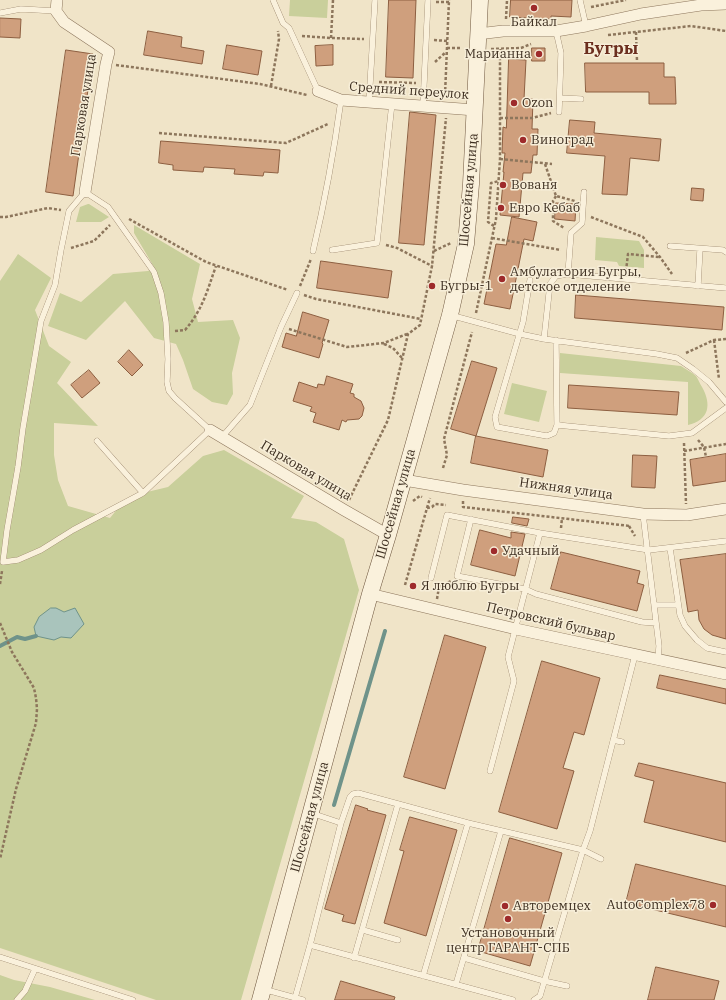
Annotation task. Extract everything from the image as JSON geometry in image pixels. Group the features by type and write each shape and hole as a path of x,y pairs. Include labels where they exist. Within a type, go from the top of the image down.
{"main road":[{"name":"Шоссейная улица","path":"261,995 370,594 404,480 450,315 466,244 471,184 480,0"}],"street":[{"path":"478,34 503,31 556,31 641,14 701,5 726,4"},
{"name":"Парковая улица","path":"57,6 64,22 109,52 85,192"},
{"name":"Средний переулок","path":"313,93 341,100 475,110"},
{"name":"Парковая улица","path":"210,430 388,535"},
{"name":"Нижняя улица","path":"404,480 463,490 644,514 687,514 726,509"},
{"name":"Петровский бульвар","path":"370,594 516,629 726,674"}],"lane":[{"path":"273,0 284,23 289,28 313,93"},
{"path":"369,102 375,0"},
{"path":"424,106 428,0"},
{"path":"580,0 586,26"},
{"path":"0,13 57,6"},
{"path":"556,31 561,53 559,112"},
{"path":"560,98 581,99"},
{"path":"314,251 329,179 341,100"},
{"path":"332,250 377,243 392,103"},
{"path":"85,192 108,207 154,272 162,293 167,332 167,382 169,391 210,430 143,494 73,530 41,550 18,560 3,562 41,321 55,285 60,250 69,211 85,192"},
{"path":"568,274 572,233 582,223 584,192"},
{"path":"670,246 723,250 726,252"},
{"path":"698,286 700,248"},
{"path":"544,339 550,284 556,276 568,274 726,288"},
{"path":"530,280 520,334 495,417 497,427 547,436 554,433 557,425 556,340"},
{"path":"222,437 250,405 281,327 297,293"},
{"path":"450,315 544,339 677,358 709,382 726,402"},
{"path":"557,425 670,436 692,433 726,408"},
{"path":"98,441 143,494"},
{"path":"644,514 659,646 658,660"},
{"path":"431,578 447,515 540,533 649,550 726,541"},
{"path":"471,519 457,576 525,590 627,618 656,623"},
{"path":"490,771 514,680 508,657 540,533"},
{"path":"670,548 680,616 685,626 696,640 707,648 726,652"},
{"path":"654,605 678,605"},
{"path":"534,1000 540,996 590,831 635,655"},
{"path":"613,740 622,742"},
{"path":"296,998 341,822 350,797 353,794 358,793 468,823 583,850 601,859"},
{"path":"354,958 398,804"},
{"path":"311,813 341,822"},
{"path":"423,976 468,823"},
{"path":"456,984 501,831"},
{"path":"363,930 398,940"},
{"path":"310,945 513,1000"},
{"path":"0,957 133,1000"},
{"path":"464,958 544,981 567,986"},
{"path":"17,1000 25,991 35,969"},
{"path":"261,995 303,1000"}],"path":[{"path":"330,38 333,0"},
{"path":"281,327 347,347 384,343 408,334 420,325 434,251 446,116 444,100 449,0"},
{"path":"507,0 506,19 513,20"},
{"path":"582,12 589,7 626,0"},
{"path":"271,86 279,39 278,26"},
{"path":"605,36 691,26 726,31"},
{"path":"636,32 637,61"},
{"path":"292,35 373,39"},
{"path":"487,49 521,48 532,43"},
{"path":"447,48 462,48"},
{"path":"476,313 492,238 499,181 500,49"},
{"path":"106,64 260,84 313,93"},
{"path":"370,81 424,84"},
{"path":"500,118 532,118 559,112"},
{"path":"159,133 286,143 328,124 332,125"},
{"path":"500,159 552,164"},
{"path":"545,164 556,196 553,201 553,221 572,233"},
{"path":"494,226 488,222 491,183 499,181"},
{"path":"556,196 584,203"},
{"path":"0,217 48,208 69,211"},
{"path":"582,215 642,237 660,257 679,284"},
{"path":"60,250 77,247 94,241 116,218"},
{"path":"127,218 206,262 216,266 316,299 421,319"},
{"path":"492,238 570,251"},
{"path":"434,251 454,241"},
{"path":"377,243 397,248 432,266"},
{"path":"297,293 314,251"},
{"path":"626,280 628,254 660,257"},
{"path":"167,332 185,330 195,319 201,308 216,266"},
{"path":"443,468 447,456 444,439 472,332"},
{"path":"344,510 388,420 408,334"},
{"path":"677,358 714,340 726,339"},
{"path":"714,340 721,395"},
{"path":"384,343 393,348 402,358"},
{"path":"684,434 685,499 687,514"},
{"path":"684,451 726,444"},
{"path":"704,447 706,457"},
{"path":"405,585 430,498"},
{"path":"427,508 432,507 435,504 447,505"},
{"path":"561,528 562,518"},
{"path":"0,584 3,562"},
{"path":"0,623 9,645 34,688 37,709 36,722 16,789 0,859"}],"green space":[{"path":"290,0 328,0 327,18 289,16"},
{"path":"88,204 109,217 101,222 76,222 80,207"},
{"path":"134,225 200,264 192,299 198,322 233,320 240,338 232,373 233,394 227,405 212,402 193,389 176,344 154,338 125,301 86,340 48,326 60,293 81,302 113,274 148,271 154,267 134,233"},
{"path":"596,237 639,241 644,250 644,268 619,266 617,262 595,260"},
{"path":"18,254 51,278 35,310 49,346 71,362 57,383 98,426 54,423 54,455 58,480 68,506 110,518 123,502 147,492 168,487 203,456 224,450 304,496 291,518 316,522 344,539 359,590 241,1000 156,1000 0,948 0,281"},
{"path":"560,353 681,366 697,377 707,400 707,411 704,416 695,423 688,425 688,382 560,373"},
{"path":"512,383 547,391 539,422 504,414"},
{"path":"0,975 14,980 50,987 95,1000 0,1000"}],"water":[{"path":"51,608 56,608 64,612 75,608 84,624 71,638 61,637 54,640 36,636 34,627 39,617"}],"building":[{"path":"389,0 416,0 413,78 386,77"},
{"path":"511,0 572,0 571,17 551,16 551,19 510,17"},
{"path":"0,18 21,19 20,38 0,37"},
{"path":"148,31 182,37 181,47 204,51 202,64 144,55"},
{"path":"227,45 262,51 258,75 223,69"},
{"path":"333,45 333,65 316,66 315,46"},
{"name":"Марианна","path":"532,48 545,48 545,61 532,61"},
{"path":"66,50 93,54 73,196 46,192"},
{"path":"509,59 526,60 524,99 533,99 532,129 538,129 537,155 533,155 531,173 523,173 519,217 500,215 505,153 502,153 503,127 506,128"},
{"path":"585,63 664,63 664,77 675,77 676,104 649,104 649,92 586,92"},
{"path":"410,112 436,115 424,245 399,243"},
{"path":"570,120 595,122 594,133 661,139 659,161 630,158 627,195 602,194 605,156 567,153"},
{"path":"161,141 280,150 278,173 264,172 263,176 234,174 235,169 204,167 203,172 173,170 173,165 159,163"},
{"path":"692,188 704,189 703,201 691,200"},
{"path":"556,203 576,204 575,221 555,219"},
{"name":"Амбулатория Бугры, детское отделение","path":"512,217 537,222 533,241 524,239 510,309 484,304 496,244 506,245"},
{"path":"321,261 392,271 388,298 317,288"},
{"path":"576,295 724,307 722,330 575,318"},
{"path":"303,312 329,320 319,358 282,347 286,333 296,336"},
{"path":"129,350 143,365 132,376 118,362"},
{"path":"472,361 497,368 476,436 451,429"},
{"path":"89,370 100,383 82,398 71,385"},
{"path":"327,376 353,384 350,393 354,394 354,397 361,401 364,408 362,416 359,419 347,420 346,422 342,420 339,430 313,422 316,413 310,411 312,407 293,401 299,382 317,388 318,384 324,385"},
{"path":"569,385 679,392 677,415 568,408"},
{"path":"476,436 548,450 543,477 471,463"},
{"path":"726,454 726,481 693,486 690,460"},
{"path":"633,455 657,456 655,488 632,487"},
{"path":"513,517 529,519 527,526 512,523"},
{"path":"480,530 511,538 511,532 525,534 515,576 471,565"},
{"path":"561,552 640,571 637,583 644,585 637,611 551,589"},
{"path":"726,554 726,639 712,635 704,629 699,620 698,610 688,612 680,560"},
{"path":"445,635 486,647 445,789 404,777"},
{"path":"542,661 600,678 584,735 574,732 563,768 574,771 557,829 499,812"},
{"path":"660,675 726,689 726,704 657,688"},
{"path":"639,763 726,783 726,842 644,822 654,781 635,776"},
{"path":"356,805 368,809 367,810 386,815 355,924 342,921 344,915 325,909"},
{"path":"410,817 457,830 426,936 384,923 404,851 400,850"},
{"path":"510,838 562,853 530,966 478,951"},
{"path":"636,864 726,886 726,927 626,903"},
{"path":"656,967 719,981 714,1000 648,1000"},
{"path":"341,981 395,997 394,1000 335,1000"}],"waterway":[{"path":"334,805 385,631"},
{"path":"0,646 17,637 25,639 36,636"}],"place":[{"name":"Байкал","path":"534,8"},
{"name":"Марианна","path":"539,54"},
{"name":"Ozon","path":"514,103"},
{"name":"Виноград","path":"523,140"},
{"name":"Вованя","path":"503,185"},
{"name":"Евро Кебаб","path":"501,208"},
{"name":"Амбулатория Бугры, детское отделение","path":"502,279"},
{"name":"Бугры-1","path":"432,286"},
{"name":"Удачный","path":"494,551"},
{"name":"Я люблю Бугры","path":"413,586"},
{"name":"AutoComplex78","path":"713,905"},
{"name":"Авторемцех","path":"505,906"},
{"name":"Установочный центр ГАРАНТ-СПБ","path":"508,919"}],"district":[{"name":"Бугры","path":"611,49"}]}
